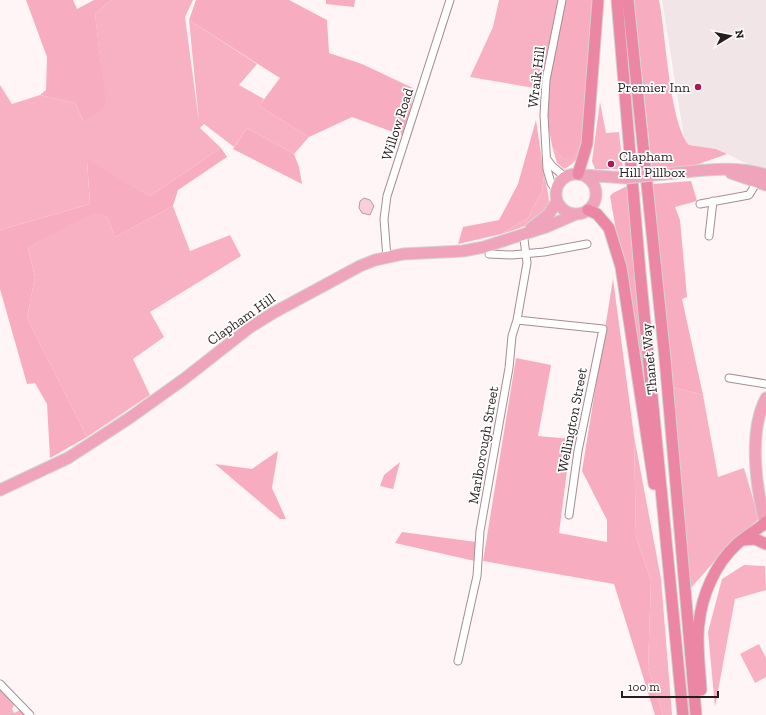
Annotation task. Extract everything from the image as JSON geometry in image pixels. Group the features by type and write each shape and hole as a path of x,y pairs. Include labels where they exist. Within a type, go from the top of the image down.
{"highway":[{"path":"581,174 587,144 598,0"},
{"name":"Thanet Way","path":"617,0 683,715"},
{"name":"Thanet Way","path":"628,0 665,359 696,715"},
{"path":"588,210 597,214 609,228 622,272 649,456 668,565"},
{"path":"702,715 698,624 705,597 712,578 726,556 742,540 766,523"},
{"path":"742,540 755,539 766,544"}],"main road":[{"path":"597,193 606,184 626,178 719,170 744,169 763,181"},
{"path":"581,174 593,182 597,193 596,200 588,210 576,214 564,210 557,196 558,185 565,177 581,174 626,178"},
{"name":"Clapham Hill","path":"522,234 543,220 557,196"},
{"name":"Clapham Hill","path":"0,490 75,454 128,419 184,379 249,328 272,312 360,266 402,254 463,251 505,241 546,227 576,214"},
{"path":"766,398 759,421 756,454 758,481 766,523"}],"street":[{"name":"Willow Road","path":"387,258 384,219 387,196 450,0"},
{"name":"Wraik Hill","path":"557,196 549,176 544,115 546,80 562,0"},
{"path":"547,158 552,166 565,177"},
{"path":"700,204 749,195 763,181"},
{"path":"709,236 713,201"},
{"name":"Marlborough Street","path":"458,660 477,576 480,531 510,368 512,336 517,320 527,263 522,234"},
{"path":"489,254 526,254 582,242"},
{"name":"Wellington Street","path":"517,320 603,329 578,451 569,515"},
{"path":"729,378 766,384"},
{"path":"0,684 30,715"}],"shaded area":[{"path":"26,0 73,0 77,9 94,0 111,0 95,14 106,105 84,122 75,103 40,95 46,90 47,57"},
{"path":"111,0 193,0 185,17 199,122 189,20 257,64 239,85 264,99 259,106 309,137 294,154 247,128 234,147 204,124 200,128 221,148 150,196 87,161 90,204 0,230 0,85 12,104 40,95 75,103 84,122 101,66 95,14"},
{"path":"196,0 289,0 327,20 329,53 362,64 415,89 404,136 352,117 309,137 259,106 280,78 189,20"},
{"path":"326,0 355,0 354,7 326,4"},
{"path":"499,0 558,0 540,89 470,77 493,27"},
{"path":"565,0 595,0 584,130 578,147 572,157 562,158 552,146 548,123 548,90"},
{"path":"634,0 659,0 669,77 682,134 689,145 716,149 727,154 690,167 652,168"},
{"path":"662,0 766,0 766,173 716,149 689,145 684,138"},
{"path":"600,102 606,133 619,132 623,169 595,169 592,161"},
{"path":"536,120 544,175 542,191 528,218 501,234 458,244 463,227 499,220 518,184"},
{"path":"247,128 294,154 299,167 302,184 233,149"},
{"path":"584,130 580,153 570,166 564,169 557,163 552,146 562,158"},
{"path":"221,148 227,157 178,190 173,206 115,237 107,217 95,212 28,248 35,277 27,318 87,437 50,458 47,404 35,383 27,384 0,289 0,230 90,204 87,160 150,196"},
{"path":"544,175 549,203 543,215 530,224 501,234 528,218 542,191"},
{"path":"691,181 697,201 675,207 680,220 687,297 682,299 703,395 673,387 653,184"},
{"path":"627,186 648,405 657,463 610,196"},
{"path":"364,198 370,200 374,206 370,215 362,213 359,208 360,201"},
{"path":"173,206 190,251 230,235 241,256 150,312 164,337 133,359 150,395 87,437 27,318 35,277 28,248 95,211 107,217 115,237"},
{"path":"613,279 634,436 636,537 651,580 648,668 663,715 655,715 614,584 483,561 516,358 551,365 538,436 571,439 559,533 607,542 607,520 582,471"},
{"path":"673,387 703,395 718,477 744,468 759,519 727,547 690,589"},
{"path":"634,436 661,579 672,715 663,715 648,668 651,580 636,537"},
{"path":"278,451 272,488 286,519 280,519 215,464 252,469"},
{"path":"400,462 393,489 380,486 384,475"},
{"path":"402,532 476,542 475,561 395,543"},
{"path":"744,565 765,566 766,590 735,599 715,707 708,632 722,579"},
{"path":"759,644 766,658 766,677 755,683 740,654"},
{"path":"0,688 14,705 12,709 14,713 20,710 25,715 0,715"}],"place":[{"name":"Premier Inn","path":"698,87"},
{"name":"Clapham Hill Pillbox","path":"611,164"}]}
